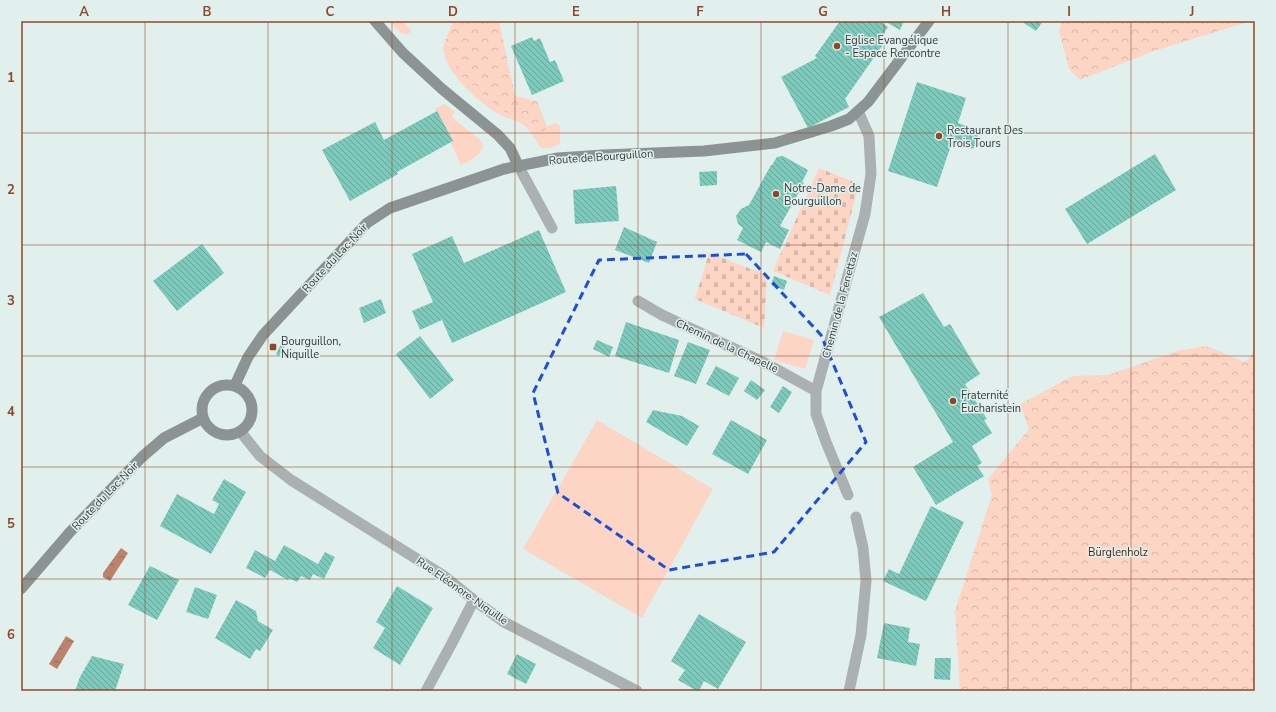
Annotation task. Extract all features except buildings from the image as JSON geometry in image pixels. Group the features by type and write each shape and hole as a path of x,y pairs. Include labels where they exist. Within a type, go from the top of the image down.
{"main road":[{"path":"375,21 403,53 442,89 498,135 510,148 519,166"},
{"name":"Route de Bourguillon","path":"519,166 558,158 603,154 704,151 775,143 849,119 868,102 929,21"},
{"name":"Route du Lac-Noir","path":"235,385 248,358 263,335 366,223 394,207 490,174 519,166"},
{"path":"219,385 235,385 243,389 248,395 252,411 251,419 246,426 233,435 218,434 206,425 202,418 202,402 212,389 219,385"},
{"name":"Route du Lac-Noir","path":"21,589 70,532 142,457 164,438 202,418"}],"street":[{"name":"Chemin de la Fenettaz","path":"848,495 816,414 816,391 865,214 871,174 869,136 858,111"},
{"path":"519,166 552,228"},
{"name":"Chemin de la Chapelle","path":"638,301 662,316 767,364 816,391"},
{"name":"Rue Eléonore-Niquille","path":"240,431 260,456 291,480 444,576 504,622 637,691"},
{"path":"850,691 861,636 866,582 863,548 856,518"},
{"path":"426,691 474,600"}],"highlighted area":[{"path":"746,254 821,335 866,442 774,552 669,570 558,493 533,393 599,260"}],"green space":[{"path":"390,21 403,21 412,31 405,34 402,33"},
{"path":"453,21 499,21 515,96 537,101 547,127 543,133 537,132 527,122 503,111 459,74 449,45 445,41"},
{"path":"1062,21 1251,21 1154,51 1080,80 1069,69 1059,31"},
{"path":"445,41 503,111 527,122 537,132 543,133 547,127 555,123 560,126 560,144 550,148 541,148 533,135 520,122 500,115 471,93 461,83 446,61 443,50"},
{"path":"444,104 454,111 452,117 481,141 483,146 477,156 461,165 435,109"},
{"path":"819,168 859,184 830,295 773,271"},
{"path":"709,253 767,275 764,328 695,299"},
{"path":"783,331 814,340 805,369 774,360"},
{"name":"Bürglenholz","path":"1206,346 1245,362 1255,350 1255,691 960,691 955,611 992,495 988,479 1029,429 1020,404 1073,376 1108,375 1177,351"},
{"path":"597,420 713,489 642,618 523,549"}],"water":[{"path":"121,548 128,553 110,581 103,577 103,573"},
{"path":"66,636 74,641 57,669 49,664"}],"place":[{"name":"Eglise Evangélique - Espace Rencontre","path":"837,46"},
{"name":"Restaurant Des Trois Tours","path":"939,136"},
{"name":"Notre-Dame de Bourguillon","path":"776,194"},
{"name":"Bourguillon, Niquille","path":"273,347"},
{"name":"Fraternité Eucharistein","path":"953,401"}]}
